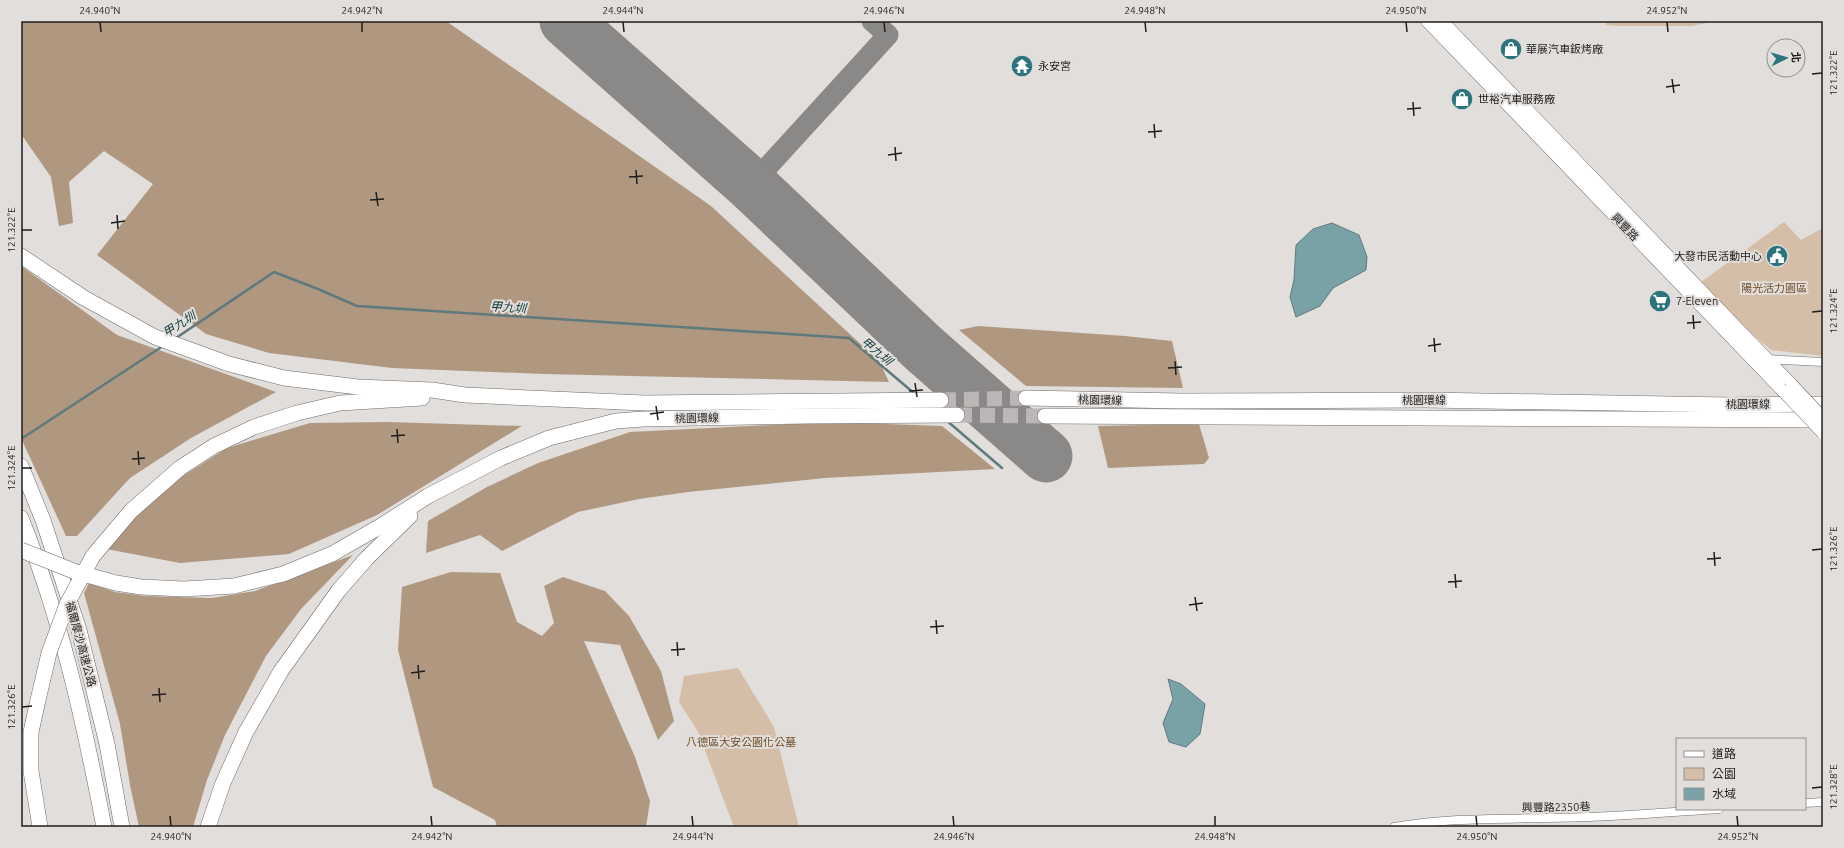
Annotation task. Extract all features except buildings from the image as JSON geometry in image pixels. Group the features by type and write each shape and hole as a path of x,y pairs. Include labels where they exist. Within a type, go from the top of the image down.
{"highway":[{"path":"21,256 84,298 155,337 229,364 284,378 358,387 432,390 465,395"},
{"path":"40,827 32,771 31,732 49,653 64,611 93,556 131,511 180,468 214,446 254,427 296,413 340,403 465,395"},
{"name":"桃園環線","path":"428,496 500,458 549,438 616,421 937,408 644,403 465,395"},
{"name":"桃園環線","path":"1026,398 1182,401 1426,400 1729,405 1823,404"},
{"name":"桃園環線","path":"1045,416 1823,419"},
{"name":"福爾摩沙高速公路","path":"21,466 42,520 79,630 107,744 122,827"},
{"path":"21,550 76,572 116,583 141,587 184,589 234,586 283,574 332,554 379,528 428,496"},
{"path":"208,827 223,783 246,732 281,671 339,590 367,558 428,496"},
{"name":"福爾摩沙高速公路","path":"21,518 62,635 88,747 104,827"}],"main road":[{"name":"興豐路","path":"1427,21 1823,433"},
{"name":"興豐路","path":"1442,21 1768,359 1823,419"}],"street":[{"path":"1752,359 1823,362"},
{"path":"1806,803 1823,802"},
{"name":"興豐路2350巷","path":"1394,827 1427,821 1493,818 1602,817 1704,810"}],"green space":[{"path":"1608,21 1716,21 1692,26 1605,25"},
{"name":"陽光活力園區","path":"1784,222 1801,240 1823,228 1823,356 1771,350 1753,335 1701,282"},
{"name":"八德區大安公園化公墓","path":"738,668 774,727 799,827 734,827 698,732 679,702 684,676"}],"shaded area":[{"path":"21,21 446,21 711,206 879,361 889,382 544,374 392,368 269,353 206,334 97,255 153,184 104,151 69,182 73,223 59,226 51,177 21,134"},
{"path":"21,266 117,335 276,392 191,438 130,478 77,536 66,536 21,438"},
{"path":"978,326 1125,336 1172,341 1183,388 1026,386 959,330"},
{"path":"387,422 522,426 377,515 289,554 180,563 101,548 134,507 227,448 310,423"},
{"path":"831,422 942,426 995,469 825,478 688,492 639,499 578,512 502,551 480,535 426,553 428,521 487,487 538,463 630,432"},
{"path":"1199,424 1209,458 1204,464 1108,468 1098,426"},
{"path":"353,555 301,609 266,656 225,735 207,780 193,827 139,827 130,785 120,724 84,593 89,583 115,592 146,596 212,598 255,591"},
{"path":"451,572 500,573 517,622 542,636 554,623 544,586 563,577 605,591 629,616 661,671 674,721 658,740 620,645 584,641 635,757 650,801 646,827 497,827 495,820 433,787 398,650 402,587"}],"water":[{"path":"1332,223 1359,235 1367,257 1366,270 1333,288 1320,306 1296,317 1290,297 1294,280 1296,245 1313,229"},
{"path":"1168,679 1181,684 1205,704 1200,734 1186,747 1169,742 1163,723 1173,699"}],"waterway":[{"name":"甲九圳","path":"176,338 274,272 357,306 849,338 915,394"},
{"name":"甲九圳","path":"21,439 163,346"},
{"name":"甲九圳","path":"946,420 1002,468"}],"taxiway":[{"path":"751,185 888,35 872,21"}],"runway":[{"path":"566,21 751,185 923,348 1046,456"}],"tunnel":[{"path":"941,400 1026,398"},
{"path":"957,415 1045,416"}],"place":[{"name":"華展汽車鈑烤廠","path":"1511,49"},
{"name":"永安宮","path":"1022,66"},
{"name":"世裕汽車服務廠","path":"1462,99"},
{"name":"大發市民活動中心","path":"1777,256"},
{"name":"7-Eleven","path":"1660,301"}]}
